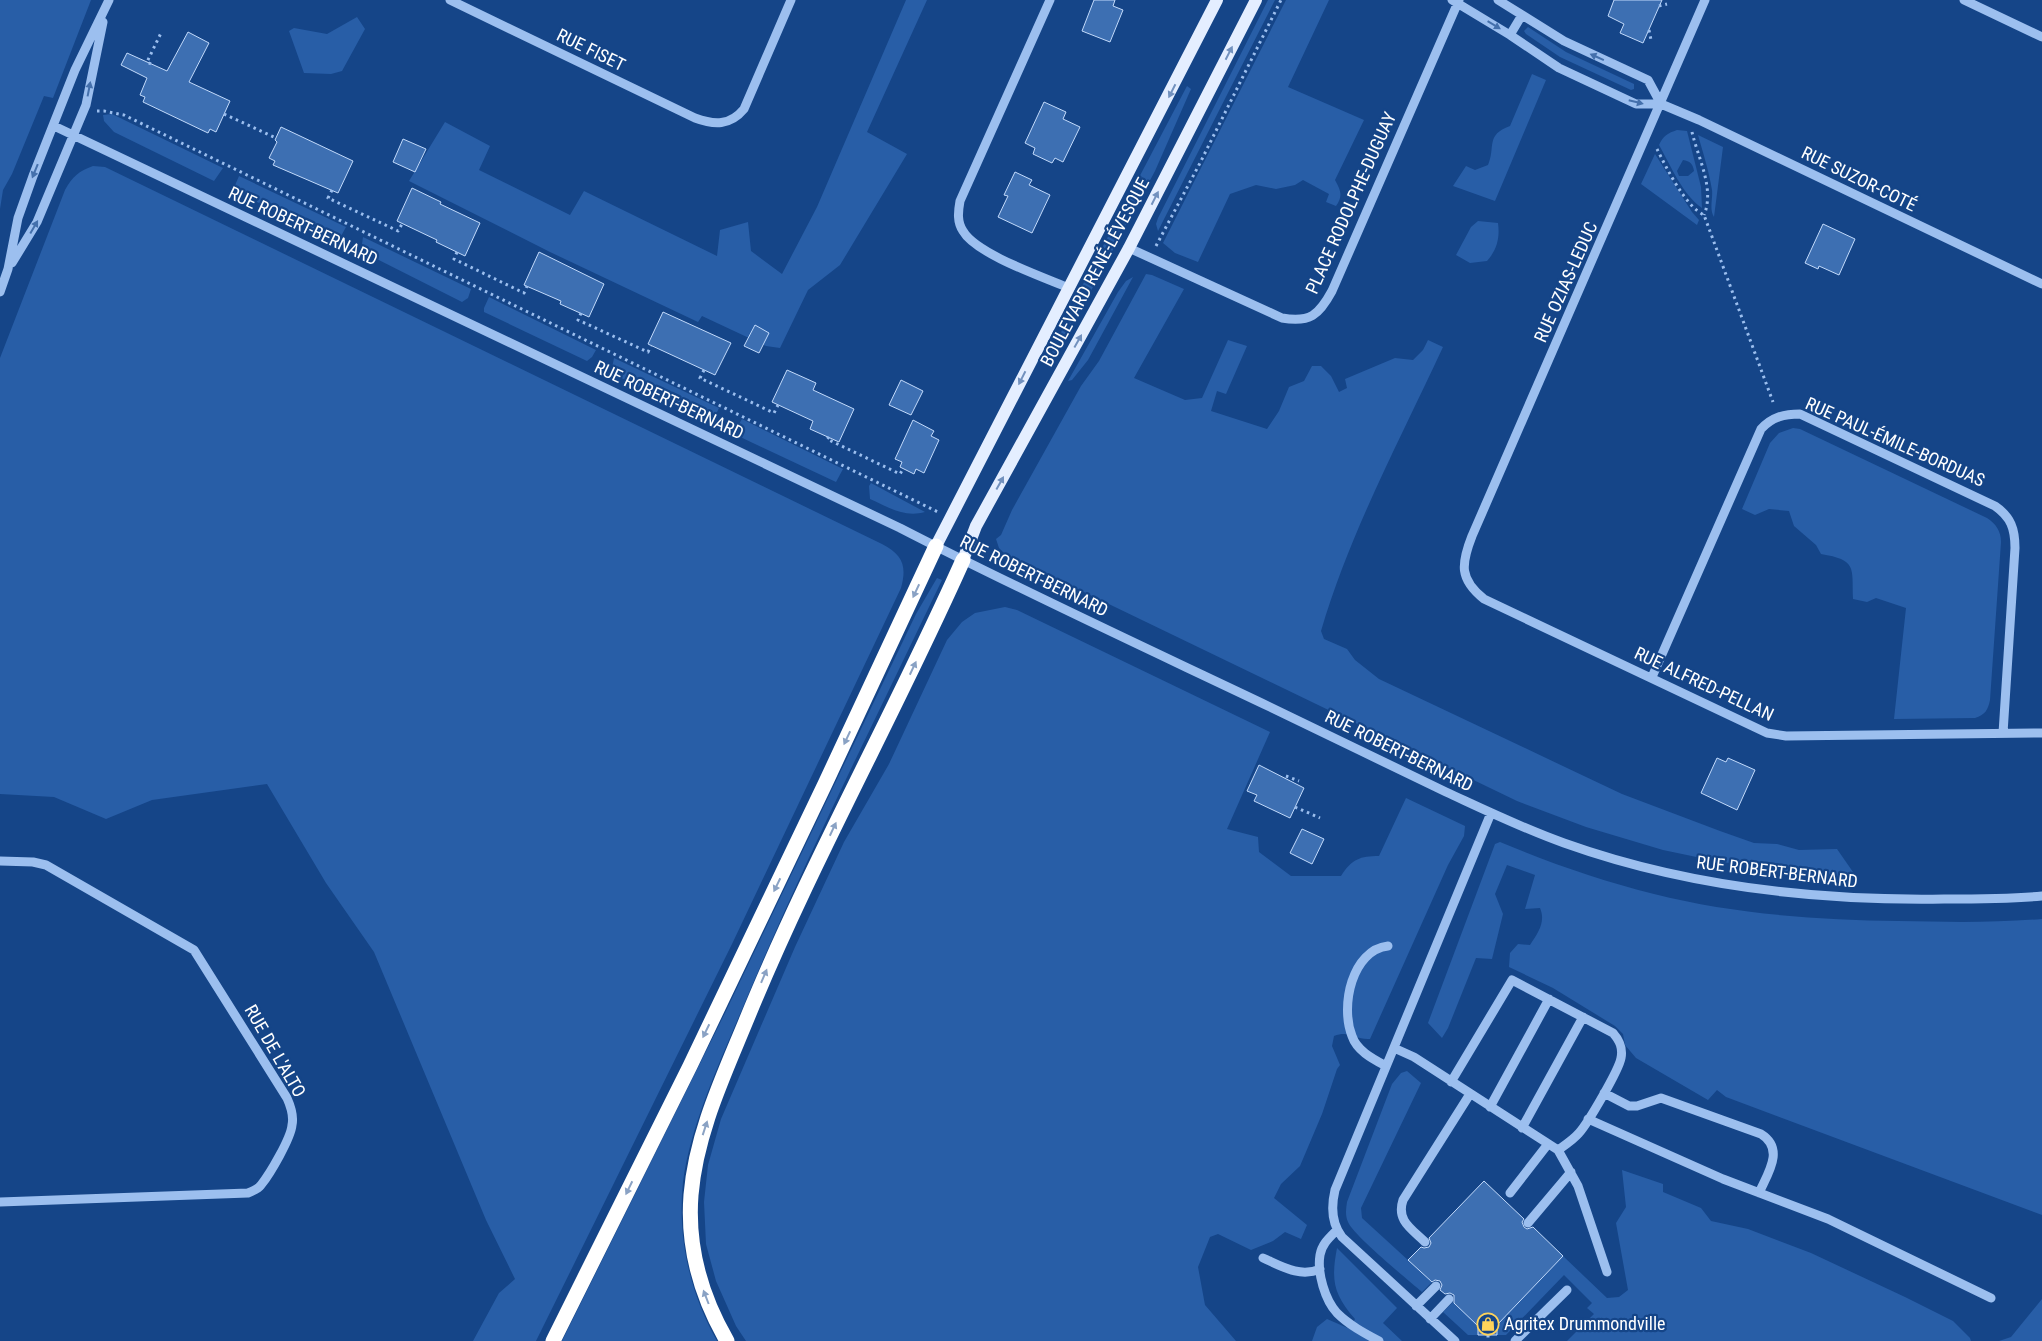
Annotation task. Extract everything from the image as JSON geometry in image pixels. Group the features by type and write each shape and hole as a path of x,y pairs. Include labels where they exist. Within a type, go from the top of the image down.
{"highway":[{"path":"553,1341 750,940 936,546"},
{"path":"727,1341 704,1294 692,1242 691,1194 703,1134 727,1067 774,954 848,797 892,712 963,560"}],"main road":[{"name":"BOULEVARD RENÉ-LÉVESQUE","path":"936,546 1217,0"},
{"name":"BOULEVARD RENÉ-LÉVESQUE","path":"963,560 976,526 1129,248 1256,0"}],"street":[{"path":"8,269 37,222 86,104 109,0"},
{"name":"RUE FISET","path":"450,0 695,118 720,124 734,119 744,109 791,0"},
{"path":"1050,0 960,201 958,213 962,230 967,237 980,247 1069,288"},
{"path":"1498,0 1564,41 1648,80 1661,104"},
{"name":"RUE OZIAS-LEDUC","path":"1466,578 1463,565 1464,558 1472,536 1706,0"},
{"path":"1964,0 2042,37"},
{"name":"PLACE RODOLPHE-DUGUAY","path":"1129,248 1282,318 1304,320 1313,316 1322,308 1332,291 1456,1"},
{"name":"RUE SUZOR-COTÉ","path":"1456,1 1510,34 1559,68 1636,104 1661,104 1699,120 2042,284"},
{"path":"0,292 8,269 18,218 75,70 106,9"},
{"path":"1510,34 1522,16"},
{"name":"RUE ROBERT-BERNARD","path":"54,126 900,528 963,560 1492,813 1550,838 1620,861 1689,878 1754,889 1826,897 1881,900 2042,896"},
{"name":"RUE PAUL-ÉMILE-BORDUAS","path":"1652,677 1755,441 1762,429 1772,419 1784,415 1800,414 1995,506 2004,512 2010,520 2015,536 2015,548 2003,733"},
{"name":"RUE ALFRED-PELLAN","path":"1466,578 1471,587 1484,599 1767,733 1777,735 2042,732"},
{"path":"1455,1341 1337,1230 1332,1211 1335,1190 1492,813"},
{"name":"RUE DE L'ALTO","path":"0,861 33,862 46,865 194,950 287,1098 292,1110 293,1122 287,1142 264,1181 258,1189 248,1193 0,1202"},
{"path":"1386,1066 1367,1055 1357,1045 1352,1036 1347,1008 1351,986 1364,959 1378,948 1388,946"},
{"path":"1451,1082 1512,980 1614,1033 1619,1039 1622,1048 1621,1059 1615,1075 1580,1132 1558,1150"},
{"path":"1490,1107 1548,999"},
{"path":"1522,1128 1582,1017"},
{"path":"1394,1048 1414,1057 1558,1150 1578,1186 1607,1272"},
{"path":"1604,1093 1629,1106 1637,1106 1661,1098 1761,1134 1773,1146 1774,1157 1759,1193"},
{"path":"1425,1242 1403,1221 1400,1208 1403,1200 1470,1094"},
{"path":"1588,1119 1723,1179 1828,1219 1991,1298"},
{"path":"1510,1193 1548,1144"},
{"path":"1528,1223 1571,1172"},
{"path":"1337,1230 1325,1242 1320,1255 1320,1269 1326,1296 1336,1312 1354,1326 1379,1341"},
{"path":"1262,1258 1297,1272 1320,1269"},
{"path":"1416,1306 1436,1286"},
{"path":"1514,1341 1567,1290"},
{"path":"1430,1319 1450,1299"}],"path":[{"path":"1160,238 1200,163 1281,0"},
{"path":"1660,6 1667,4"},
{"path":"1649,30 1651,40"},
{"path":"151,64 147,62 161,33"},
{"name":"RUE ROBERT-BERNARD","path":"104,111 118,113 150,128 930,508"},
{"path":"224,114 276,138"},
{"path":"1692,132 1707,186 1707,208 1704,215"},
{"path":"1657,149 1683,192 1694,207 1704,215 1774,402"},
{"path":"332,190 328,198 398,231 402,224"},
{"path":"457,252 454,259 524,293 527,286"},
{"path":"581,313 578,320 648,352 651,346"},
{"path":"704,370 700,378 774,412 778,405"},
{"path":"829,437 827,439 900,474 903,469"},
{"path":"1286,776 1299,781"},
{"path":"1295,807 1320,818"},
{"path":"1488,1336 1488,1341"}],"shaded area":[{"path":"0,0 91,0 53,98 44,96 12,174 3,190 0,209"},
{"path":"906,0 927,0 867,132 907,154 840,265 808,290 780,348 766,346 702,316 698,322 550,252 409,181 445,122 490,146 479,170 570,215 584,191 717,256 720,230 748,222 751,251 782,274 817,207"},
{"path":"1268,0 1275,0 1158,231 1156,224 1158,218"},
{"path":"1286,0 1329,0 1288,87 1364,120 1335,180 1340,190 1340,199 1336,206 1326,202 1329,194 1303,180 1295,185 1276,189 1256,185 1230,194 1198,262 1175,253 1163,243"},
{"path":"357,17 365,29 342,71 331,74 304,73 289,31 294,28 327,34"},
{"path":"1528,27 1566,52 1634,84 1634,89 1631,90 1560,57 1526,34 1524,31"},
{"path":"1532,74 1546,80 1495,201 1453,186 1466,166 1475,170 1488,165 1494,138 1497,133 1510,126"},
{"path":"1187,86 1191,89 1155,171 1054,360 1050,357 1081,288"},
{"path":"112,114 223,168 214,181 114,132 104,121 103,115"},
{"path":"1677,130 1687,131 1701,187 1702,208 1683,187 1659,145 1664,137","holes":["1683,160 1691,163 1694,171 1688,176 1679,176 1677,171"]},
{"path":"1698,135 1723,147 1714,217 1711,183"},
{"path":"1655,154 1699,220 1697,225 1641,184"},
{"path":"93,166 105,167 882,544 895,552 902,562 904,573 901,588 732,944 536,1341 473,1341 499,1293 515,1279 486,1220 374,952 326,883 267,784 152,800 106,819 54,797 0,794 0,358 65,190 76,175"},
{"path":"239,176 346,227 340,238 336,241 233,190"},
{"path":"1478,221 1498,223 1499,234 1493,253 1487,261 1470,263 1456,255 1471,227"},
{"path":"363,237 471,289 468,298 462,302 361,251"},
{"path":"1146,274 1184,289 1134,378 1185,400 1202,398 1228,340 1247,346 1226,394 1217,391 1211,411 1267,429 1279,411 1289,387 1304,381 1312,366 1321,366 1331,376 1339,392 1347,388 1345,379 1395,358 1413,360 1423,350 1428,340 1443,347 1346,558 1321,631 1324,639 1347,649 1355,660 1379,679 1622,794 1754,843 1777,844 1799,850 1837,849 1853,872 1852,877 1798,875 1663,850 1586,827 1517,801 1005,554 999,548 996,539 1001,535 1012,510 1081,386 1099,361"},
{"path":"1133,277 1088,360 1072,380 1068,381 1118,292 1126,281"},
{"path":"489,297 596,350 587,361 484,312"},
{"path":"614,358 719,408 712,422 611,373"},
{"path":"742,419 843,469 836,482 736,435 736,429"},
{"path":"1793,428 1800,429 1987,518 1997,528 2001,542 1990,700 1984,714 1975,718 1894,719 1906,608 1876,598 1867,602 1853,599 1852,572 1847,562 1833,556 1821,554 1816,545 1794,526 1789,511 1769,509 1755,515 1742,509 1770,443 1779,433"},
{"path":"871,483 925,512 903,513 870,499 869,486"},
{"path":"937,578 942,580 794,890 709,1087 693,1135 683,1182 682,1224 684,1244 699,1304 717,1341 562,1341 726,1011 916,614"},
{"path":"1005,607 1017,610 1270,732 1227,829 1258,837 1259,852 1291,876 1341,876 1353,862 1362,858 1379,856 1406,798 1465,826 1464,836 1448,865 1370,1039 1344,1034 1334,1036 1332,1046 1340,1065 1322,1114 1300,1166 1281,1184 1274,1198 1307,1225 1301,1239 1285,1232 1273,1241 1251,1250 1218,1234 1210,1237 1198,1267 1205,1305 1236,1341 746,1341 736,1326 716,1281 706,1244 704,1202 708,1165 721,1119 795,947 844,842 889,764 947,640 962,622 975,613"},
{"path":"1500,842 1576,871 1634,889 1714,907 1775,915 1868,920 1970,922 2042,919 2042,1215 1726,1097 1717,1090 1708,1100 1636,1058 1625,1045 1623,1034 1615,1026 1553,988 1509,967 1510,953 1518,944 1530,945 1538,932 1542,923 1542,913 1540,908 1525,909 1535,875 1507,865 1495,894 1503,914 1492,959 1476,958 1448,1028 1442,1038 1428,1023 1495,844"},
{"path":"1407,1071 1421,1083 1361,1208 1362,1218 1432,1282 1422,1292 1360,1237 1348,1222 1346,1214 1347,1202 1392,1084 1401,1073"},
{"path":"1622,1170 1663,1184 1663,1192 1701,1208 1711,1221 1748,1229 1811,1253 1905,1297 1953,1321 1971,1341 1567,1341 1594,1314 1587,1308 1592,1303 1564,1275 1506,1335 1497,1335 1497,1325 1563,1256 1607,1298 1619,1297 1628,1290 1616,1223 1626,1207"},
{"path":"1337,1248 1397,1308 1383,1323 1402,1341 1312,1341 1317,1327 1327,1319 1350,1329 1355,1319 1338,1294 1334,1278"},
{"path":"2042,1299 2042,1341 1999,1341 2011,1337"},
{"path":"1453,1302 1479,1326 1478,1335 1468,1335 1443,1312"}],"building":[{"path":"1094,0 1115,0 1113,6 1123,10 1110,42 1082,31"},
{"path":"1614,0 1662,0 1643,43 1620,33 1624,24 1608,16"},
{"path":"188,32 209,43 189,82 230,101 216,132 210,129 208,133 143,102 145,97 140,95 147,78 121,65 127,53 167,71"},
{"path":"1044,102 1066,112 1063,119 1080,127 1063,162 1055,158 1052,163 1033,154 1035,148 1025,143"},
{"path":"281,127 353,161 338,193 273,165 275,161 269,158 277,142 275,140"},
{"path":"403,139 426,149 415,172 393,162"},
{"path":"1015,172 1032,180 1029,185 1050,195 1032,233 998,217 1008,196 1004,195"},
{"path":"412,188 480,223 465,256 397,221"},
{"path":"1823,224 1855,239 1839,275 1819,266 1818,269 1805,263"},
{"path":"539,252 604,284 589,317 560,304 561,301 524,285"},
{"path":"663,312 731,343 715,375 648,344"},
{"path":"755,325 769,333 759,353 744,346"},
{"path":"787,370 816,383 813,390 854,409 839,442 810,429 813,421 772,402"},
{"path":"901,380 923,391 911,415 889,405"},
{"path":"913,420 934,431 931,436 939,440 924,473 916,469 914,474 900,467 902,462 895,459"},
{"path":"1717,758 1726,762 1728,758 1755,770 1737,810 1701,793"},
{"path":"1259,765 1304,788 1290,818 1254,801 1257,795 1247,791"},
{"path":"1302,829 1324,839 1312,864 1290,853"},
{"path":"1484,1181 1524,1219 1522,1222 1524,1227 1527,1229 1533,1227 1563,1256 1497,1325 1497,1335 1478,1335 1478,1326 1454,1303 1454,1295 1450,1293 1445,1294 1440,1290 1442,1285 1440,1281 1435,1280 1432,1282 1408,1260 1421,1247 1429,1247 1431,1243 1429,1238"}],"place":[{"name":"Agritex Drummondville","path":"1488,1324"}]}
